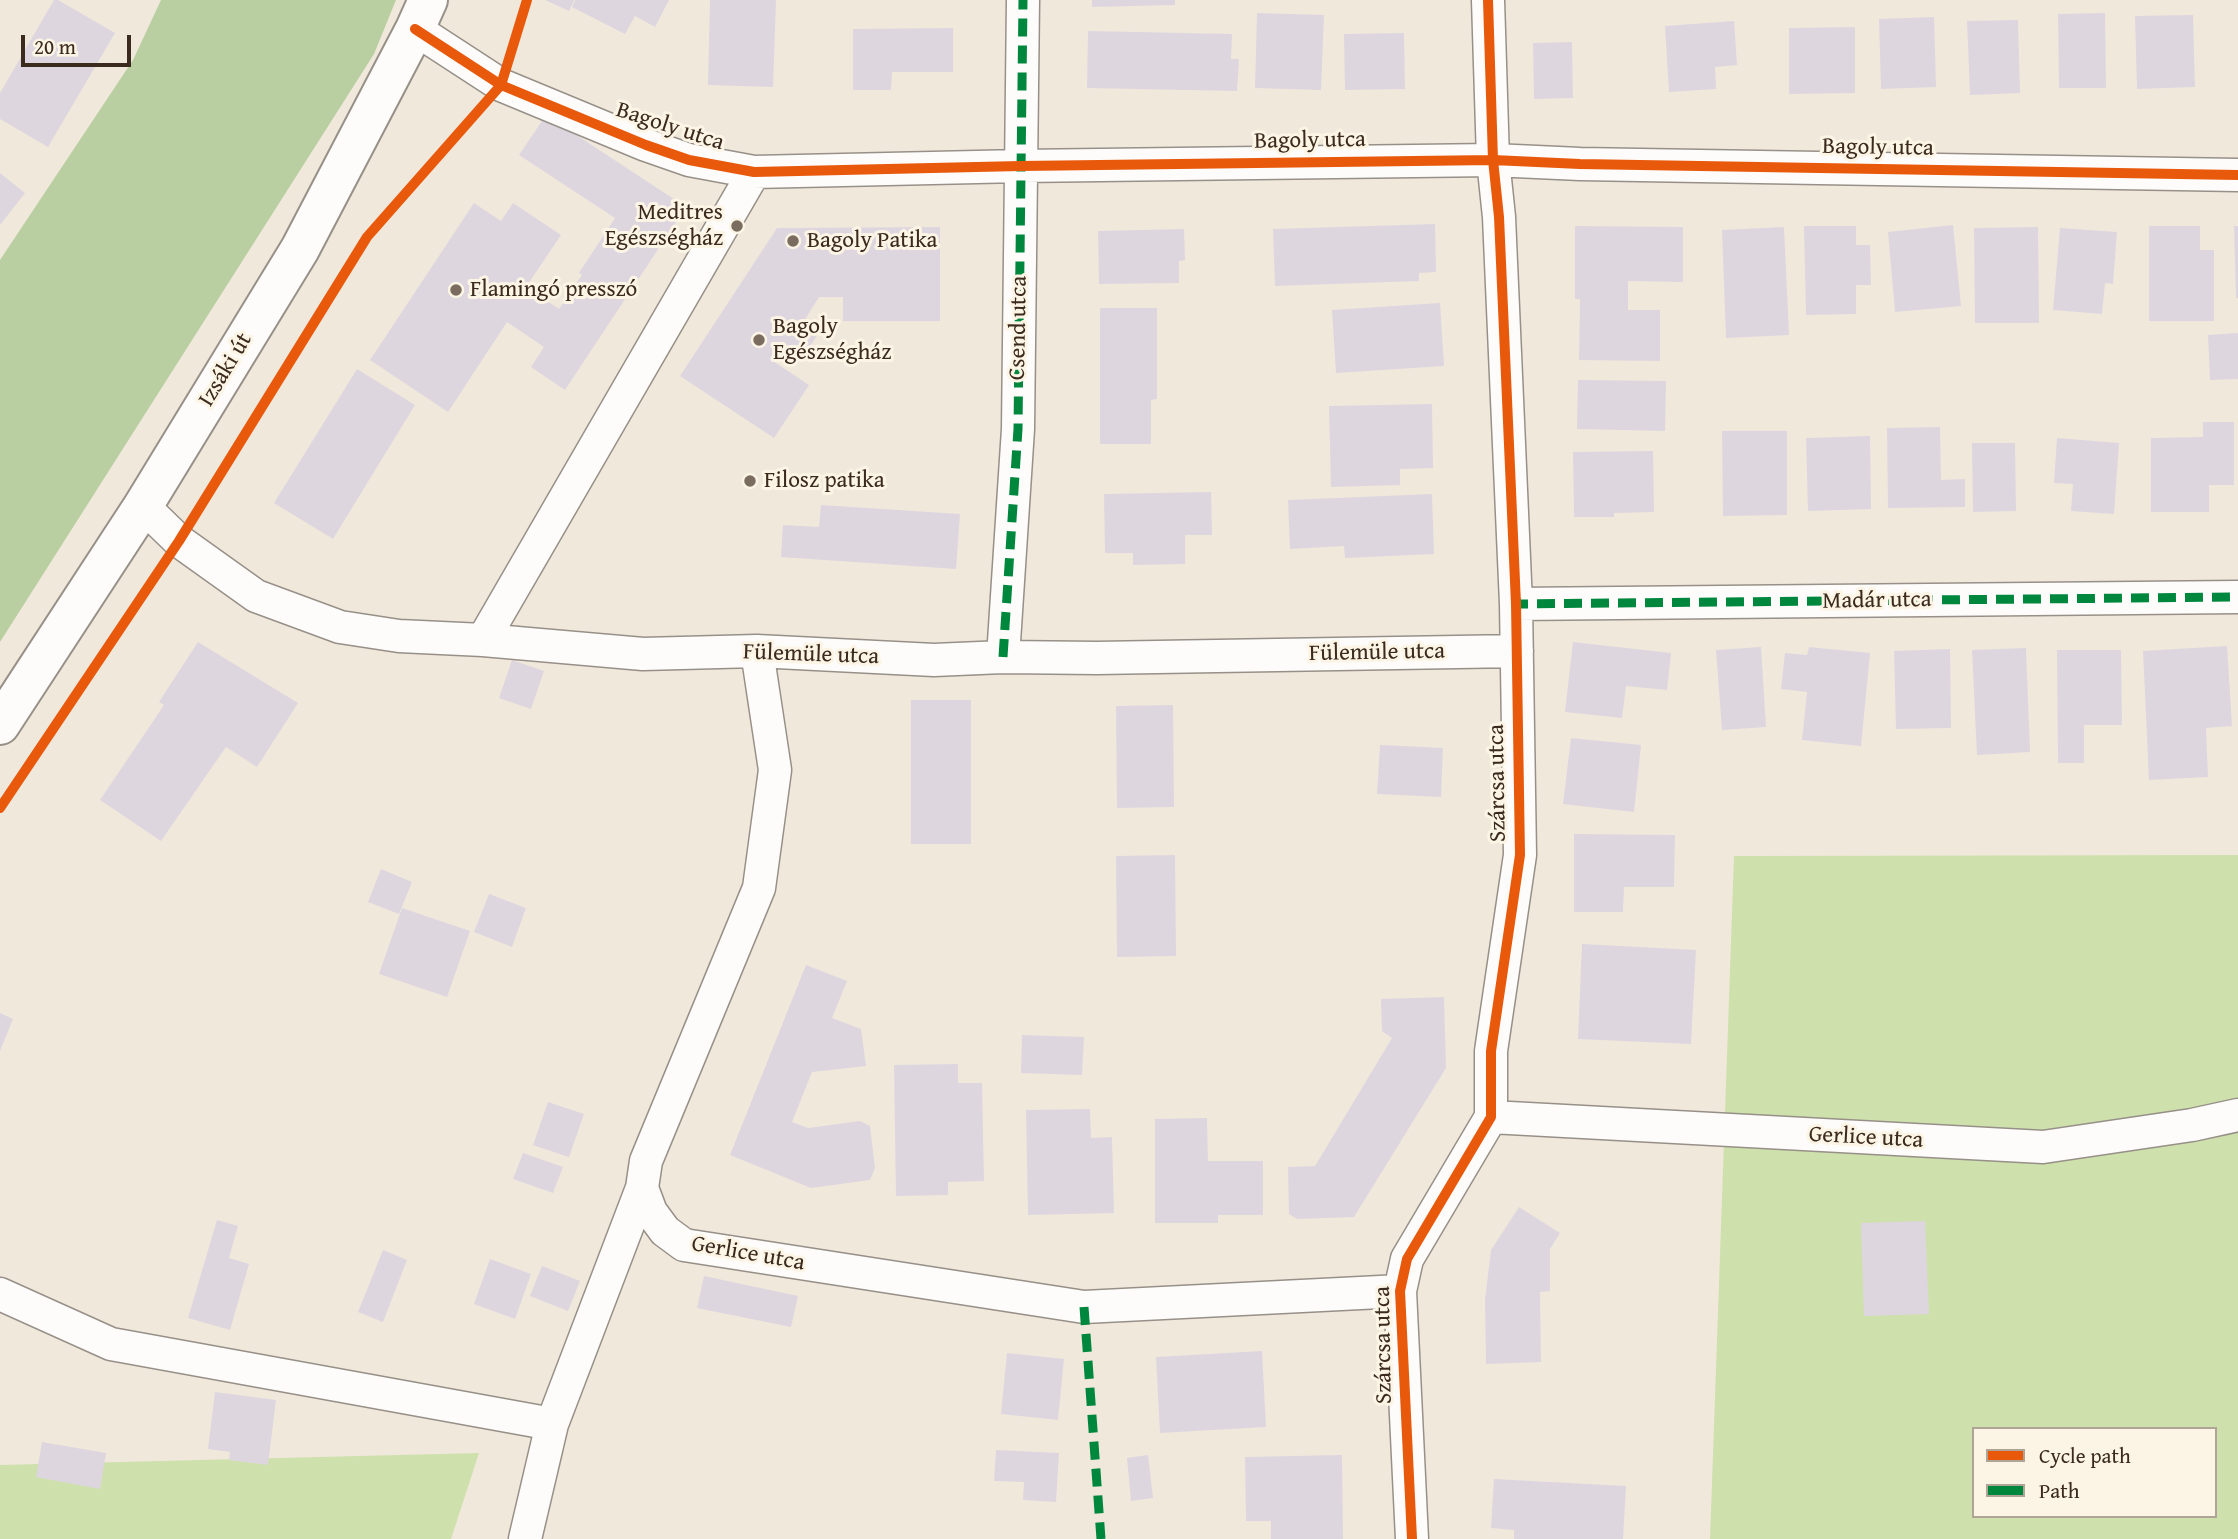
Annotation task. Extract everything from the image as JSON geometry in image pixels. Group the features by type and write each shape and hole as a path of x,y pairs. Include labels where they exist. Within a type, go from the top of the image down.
{"main road":[{"name":"Izsáki út","path":"0,725 143,506 300,249 422,15"}],"street":[{"name":"Csend utca","path":"1003,657 1018,429 1023,0"},
{"name":"Szárcsa utca","path":"1412,1539 1400,1291 1407,1259 1491,1117 1491,1051 1520,855 1516,604 1499,217 1493,160 1488,0"},
{"name":"Bagoly utca","path":"422,15 501,85 657,149 689,160 754,172 1493,160 1580,164 2238,175"},
{"path":"483,640 754,172"},
{"name":"Fülemüle utca","path":"143,506 179,541 256,596 340,626 399,636 483,640 643,654 757,651 934,660 1517,651"},
{"name":"Madár utca","path":"1516,604 2238,597"},
{"path":"525,1539 552,1424 642,1188 646,1161 759,888 775,770 757,651"},
{"name":"Gerlice utca","path":"1491,1117 2043,1147 2192,1125 2238,1115"},
{"name":"Gerlice utca","path":"642,1188 651,1212 664,1231 684,1245 1084,1307 1400,1291"},
{"path":"0,1294 111,1344 552,1424"}],"green space":[{"path":"161,0 396,0 374,54 0,642 0,260 133,60"},
{"path":"2238,855 2238,1539 1710,1539 1734,856"},
{"path":"479,1453 451,1539 0,1539 0,1465"}],"building":[{"path":"54,0 115,33 48,147 0,119 0,93"},
{"path":"545,0 574,0 569,11"},
{"path":"575,0 669,0 655,27 635,16 625,34 572,7"},
{"path":"710,0 776,0 773,87 708,85"},
{"path":"1092,0 1175,0 1175,5 1092,7"},
{"path":"1257,13 1324,15 1321,90 1255,88"},
{"path":"2105,13 2106,88 2059,88 2058,14"},
{"path":"2193,15 2195,87 2137,89 2135,16"},
{"path":"1934,17 1936,87 1881,89 1879,19"},
{"path":"2018,20 2020,93 1970,95 1967,21"},
{"path":"1734,21 1737,65 1715,67 1716,89 1669,92 1665,26"},
{"path":"1855,27 1855,93 1789,94 1789,28"},
{"path":"953,28 953,72 892,72 891,90 853,90 853,29"},
{"path":"1088,31 1232,34 1231,59 1239,59 1237,91 1087,88"},
{"path":"1404,33 1405,89 1345,90 1344,34"},
{"path":"1572,42 1573,98 1534,99 1533,43"},
{"path":"546,115 686,207 565,390 531,367 544,347 507,322 448,412 370,360 474,203 501,221 513,203 561,235 526,287 559,309 615,218 519,155"},
{"path":"0,173 25,193 0,225"},
{"path":"1435,224 1436,272 1419,273 1419,281 1275,286 1273,229"},
{"path":"1953,225 1961,306 1895,312 1888,232"},
{"path":"1575,226 1683,227 1683,282 1628,281 1628,310 1660,310 1660,361 1579,360 1580,299 1575,299"},
{"path":"1804,226 1856,226 1856,245 1870,245 1871,285 1856,285 1856,314 1806,315"},
{"path":"2149,226 2200,226 2200,250 2214,250 2214,321 2149,321"},
{"path":"2234,226 2238,226 2238,298 2236,298"},
{"name":"Bagoly Egészségház","path":"940,227 940,321 843,321 843,297 819,297 804,321 820,331 800,362 781,349 773,361 809,385 774,438 680,376 777,228"},
{"path":"1784,227 1789,335 1726,338 1722,230"},
{"path":"2038,227 2039,323 1975,323 1974,228"},
{"path":"2060,228 2117,232 2113,284 2105,283 2102,314 2053,310"},
{"path":"1184,229 1185,260 1179,261 1179,283 1099,284 1098,231"},
{"path":"1440,303 1444,366 1336,373 1332,310"},
{"path":"1100,308 1157,308 1157,399 1151,400 1151,444 1100,444"},
{"path":"2238,333 2238,379 2210,380 2208,335"},
{"path":"357,369 415,405 333,539 274,503"},
{"path":"1578,380 1666,381 1665,431 1577,429"},
{"path":"1432,404 1433,468 1400,469 1400,485 1331,487 1329,406"},
{"path":"2203,422 2234,422 2234,485 2209,485 2209,512 2151,512 2151,438 2203,437"},
{"path":"1940,427 1941,480 1965,479 1965,507 1888,508 1887,428"},
{"path":"1722,431 1787,431 1787,515 1723,516"},
{"path":"1870,436 1871,509 1808,511 1806,438"},
{"path":"2057,438 2119,443 2114,514 2071,511 2073,484 2054,483"},
{"path":"1972,443 2015,443 2016,511 1973,512"},
{"path":"1653,451 1654,512 1614,513 1614,517 1574,517 1573,452"},
{"path":"1211,492 1212,535 1185,535 1185,564 1133,565 1133,553 1105,553 1104,494"},
{"path":"1432,494 1434,554 1345,558 1344,546 1290,549 1288,500"},
{"path":"821,505 960,514 956,569 781,557 783,525 819,527"},
{"path":"198,642 298,703 257,767 226,747 161,841 100,800 164,705 159,702"},
{"path":"1573,642 1671,653 1667,690 1626,686 1622,718 1565,712"},
{"path":"2227,646 2232,726 2206,728 2208,777 2149,780 2143,651"},
{"path":"1761,647 1766,727 1722,730 1716,650"},
{"path":"1809,647 1870,653 1861,746 1802,740 1807,692 1781,689 1785,653 1807,655"},
{"path":"2026,648 2030,752 1977,755 1972,650"},
{"path":"1950,649 1951,728 1896,729 1894,651"},
{"path":"2057,650 2121,650 2122,725 2084,725 2084,763 2058,763"},
{"path":"512,660 544,671 531,709 499,698"},
{"path":"911,700 971,700 971,844 911,844"},
{"path":"1173,705 1174,807 1117,808 1116,706"},
{"path":"1571,738 1641,745 1634,812 1563,804"},
{"path":"1380,745 1443,748 1441,797 1377,794"},
{"path":"1574,834 1675,835 1674,887 1624,887 1623,912 1574,912"},
{"path":"1175,855 1176,956 1117,957 1116,856"},
{"path":"381,869 412,882 399,914 368,902"},
{"path":"489,894 526,908 512,947 474,932"},
{"path":"402,908 470,931 447,997 379,974"},
{"path":"1582,944 1696,950 1691,1044 1578,1039"},
{"path":"806,965 847,981 832,1018 861,1029 866,1066 812,1072 792,1122 808,1128 860,1121 870,1126 875,1168 870,1180 811,1188 730,1155"},
{"path":"1444,997 1446,1068 1354,1217 1297,1219 1289,1214 1288,1167 1315,1166 1392,1038 1382,1031 1381,999"},
{"path":"0,1013 13,1019 0,1051"},
{"path":"1022,1035 1084,1037 1082,1075 1021,1073"},
{"path":"958,1064 958,1083 982,1083 984,1181 948,1182 948,1195 896,1196 894,1065"},
{"path":"548,1102 584,1114 569,1157 533,1145"},
{"path":"1090,1109 1091,1138 1112,1137 1114,1213 1028,1215 1026,1110"},
{"path":"1207,1118 1208,1161 1263,1161 1263,1215 1218,1215 1218,1223 1155,1223 1155,1119"},
{"path":"523,1153 563,1167 553,1193 513,1179"},
{"path":"1519,1207 1560,1233 1550,1249 1550,1291 1540,1292 1541,1362 1486,1364 1485,1300 1491,1250"},
{"path":"217,1220 238,1226 229,1258 249,1264 230,1330 188,1318"},
{"path":"1925,1221 1929,1314 1864,1316 1861,1223"},
{"path":"383,1250 407,1260 383,1322 358,1312"},
{"path":"490,1259 531,1274 515,1319 474,1304"},
{"path":"542,1266 580,1281 568,1311 530,1296"},
{"path":"704,1276 798,1296 791,1327 697,1308"},
{"path":"1262,1351 1266,1427 1160,1433 1156,1357"},
{"path":"1007,1353 1064,1359 1058,1420 1001,1414"},
{"path":"215,1392 276,1400 268,1465 229,1460 230,1452 208,1449"},
{"path":"42,1442 106,1453 100,1489 36,1477"},
{"path":"996,1450 1059,1453 1056,1502 1023,1500 1024,1482 994,1481"},
{"path":"1148,1455 1153,1498 1131,1501 1127,1458"},
{"path":"1342,1455 1343,1539 1271,1539 1271,1521 1246,1521 1245,1457"},
{"path":"1494,1479 1626,1486 1623,1539 1514,1539 1514,1530 1491,1528"}],"marked path":[{"path":"1003,657 1018,429 1023,0"},
{"path":"1516,598 1516,604 2238,597"},
{"path":"1084,1307 1101,1539"}],"cycle path":[{"path":"0,808 179,541 367,237 501,85 527,0"},
{"path":"1412,1539 1400,1291 1407,1259 1491,1117 1491,1051 1520,855 1516,604 1499,217 1493,160 1488,0"},
{"path":"415,29 501,85 689,160 754,172 1493,160 1580,164 2238,175"}],"place":[{"name":"Meditres Egészségház","path":"737,226"},
{"name":"Bagoly Patika","path":"793,241"},
{"name":"Flamingó presszó","path":"456,290"},
{"name":"Bagoly Egészségház","path":"759,340"},
{"name":"Filosz patika","path":"750,481"}]}
